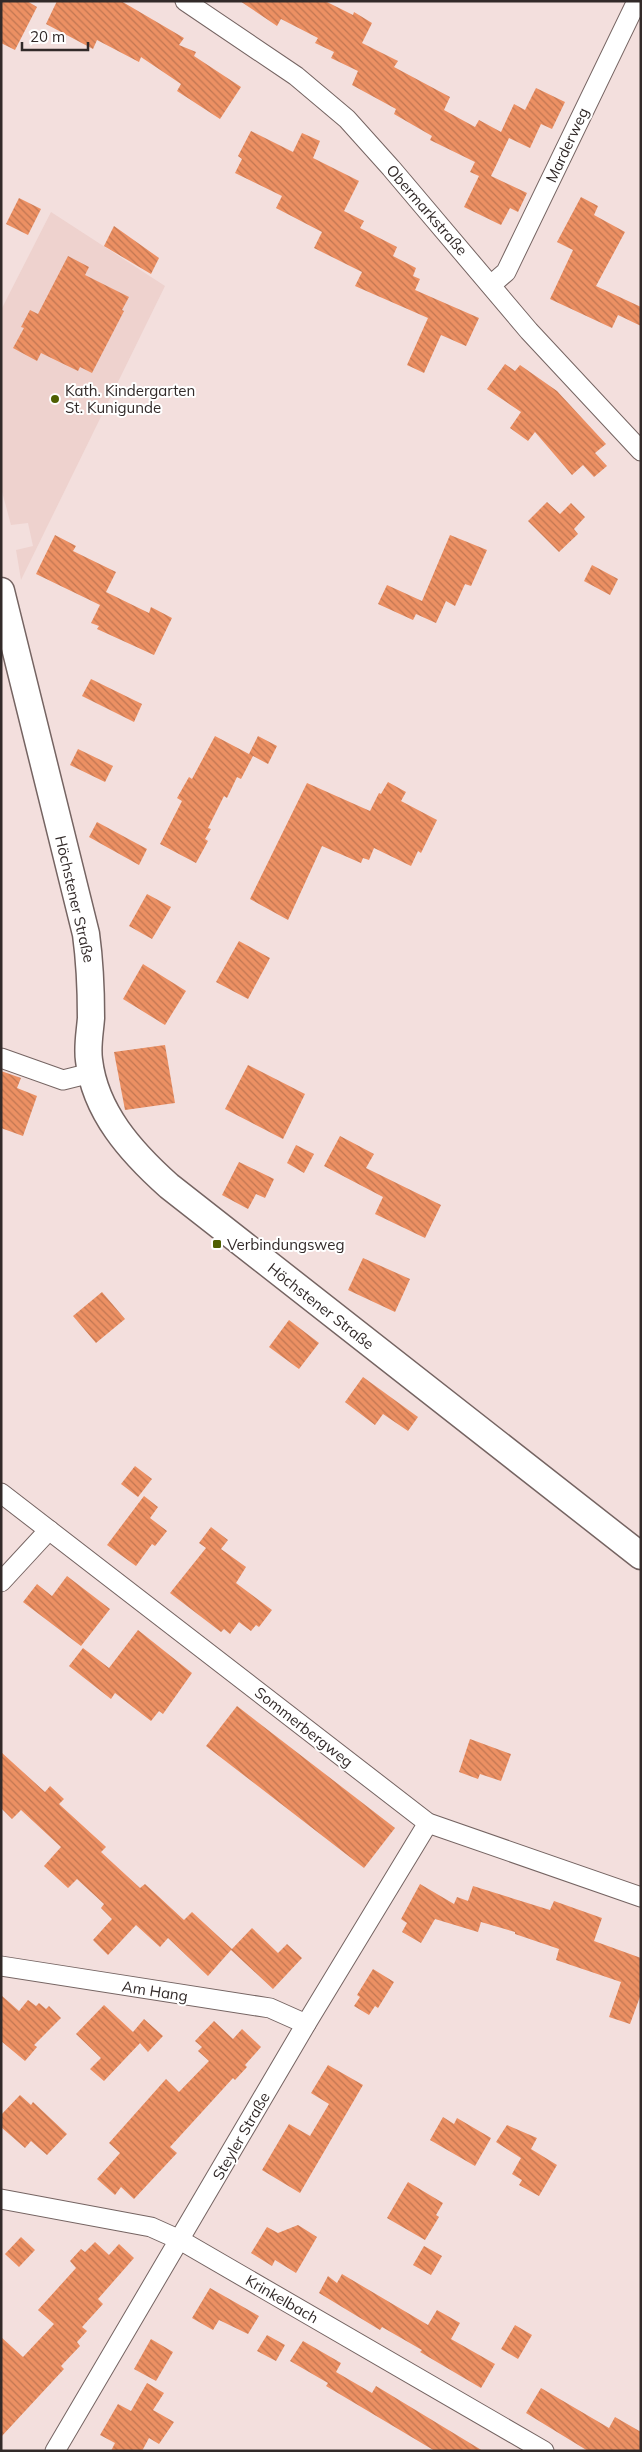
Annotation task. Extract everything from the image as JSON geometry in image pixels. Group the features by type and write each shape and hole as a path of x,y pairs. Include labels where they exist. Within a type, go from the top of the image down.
{"main road":[{"name":"Höchstener Straße","path":"1,591 86,934 92,976 88,1058 97,1096 111,1122 148,1168 169,1186 641,1556"}],"street":[{"name":"Obermarkstraße","path":"185,1 296,76 346,119 391,168 553,358 641,451"},
{"name":"Marderweg","path":"492,285 506,272 637,1"},
{"path":"1,1058 64,1080 91,1073"},
{"name":"Sommerbergweg","path":"1,1493 428,1823 641,1897"},
{"path":"1,1582 49,1530"},
{"name":"Steyler Straße","path":"56,2451 306,2024 428,1823"},
{"name":"Am Hang","path":"1,1966 270,2008 306,2024"},
{"name":"Krinkelbach","path":"1,2199 151,2227 180,2240 544,2451"}],"shaded area":[{"name":"Kath. Kindergarten St. Kunigunde","path":"51,212 165,286 21,580 16,550 33,546 28,523 11,525 1,488 1,310"}],"building":[{"path":"1,1 27,1 37,7 15,50 1,43"},
{"path":"57,1 121,1 184,38 179,45 196,52 194,56 241,87 220,119 177,91 181,84 141,57 139,62 97,40 93,49 46,24"},
{"path":"240,1 325,1 353,15 354,12 372,23 362,43 398,61 394,67 450,97 444,110 475,127 479,120 501,132 514,104 525,110 536,88 565,102 552,129 541,124 530,148 509,138 491,176 527,193 518,212 510,208 501,225 464,207 479,176 470,172 475,162 430,140 432,136 394,114 396,109 352,85 358,71 331,58 334,52 315,43 318,38 281,19 277,26"},
{"path":"251,131 293,152 302,133 320,141 313,158 359,181 344,211 364,221 360,228 397,247 393,256 416,268 413,276 420,279 415,290 479,318 466,346 441,335 424,373 407,365 428,318 355,286 362,272 314,248 322,232 276,208 282,196 235,173 242,159 238,156"},
{"path":"581,197 598,206 594,215 625,232 596,286 641,307 641,326 618,315 612,328 550,299 573,250 557,242"},
{"path":"19,198 41,209 28,235 6,224"},
{"path":"114,226 159,258 151,274 104,246"},
{"path":"68,256 89,267 85,275 129,297 122,310 124,311 92,373 80,367 78,371 41,353 37,361 13,348 24,328 21,327 30,310 38,314"},
{"path":"505,364 515,371 520,365 557,391 606,444 595,453 607,466 594,477 583,465 572,475 535,432 528,441 510,428 521,412 487,389"},
{"path":"547,502 560,514 571,503 585,517 574,529 578,534 559,552 528,521"},
{"path":"55,535 76,546 73,551 116,572 106,592 149,613 151,607 172,618 154,655 97,629 99,626 91,623 100,605 36,574"},
{"path":"450,535 487,550 471,586 465,584 455,606 446,601 436,623 416,614 413,620 378,604 387,585 422,601"},
{"path":"592,565 618,579 610,595 584,581"},
{"path":"91,679 142,704 134,722 82,696"},
{"path":"215,736 249,754 258,736 277,746 268,764 253,756 241,779 237,777 227,798 224,796 208,828 211,829 205,839 208,841 196,863 160,844 182,801 177,798 189,777 192,779"},
{"path":"78,749 113,766 105,782 70,765"},
{"path":"388,782 406,792 401,801 437,820 421,853 418,851 411,866 374,848 369,860 363,858 361,863 322,846 288,920 250,899 307,783 370,811 379,793 381,794"},
{"path":"97,822 147,849 139,865 89,837"},
{"path":"147,894 171,907 152,939 129,926"},
{"path":"239,941 270,958 248,999 216,982"},
{"path":"143,964 186,991 165,1025 123,999"},
{"path":"165,1045 175,1103 125,1110 114,1052"},
{"path":"248,1065 305,1094 283,1139 225,1109"},
{"path":"1,1071 21,1078 17,1088 37,1096 23,1136 1,1128"},
{"path":"340,1136 374,1154 366,1168 441,1205 425,1238 375,1214 383,1197 324,1166"},
{"path":"296,1145 314,1154 304,1173 287,1163"},
{"path":"239,1162 274,1179 265,1198 256,1194 248,1209 222,1195"},
{"path":"363,1258 410,1279 395,1312 348,1290"},
{"path":"102,1292 125,1319 96,1343 73,1316"},
{"path":"289,1320 319,1343 299,1369 269,1347"},
{"path":"363,1377 418,1417 408,1431 383,1414 375,1425 345,1402"},
{"path":"135,1466 152,1479 138,1497 121,1484"},
{"path":"144,1496 158,1507 150,1518 167,1531 155,1546 152,1544 136,1566 107,1545"},
{"path":"211,1527 228,1540 221,1549 246,1567 236,1583 272,1610 259,1627 256,1625 251,1631 239,1622 230,1634 224,1629 221,1632 170,1593 206,1548 199,1543"},
{"path":"67,1576 110,1609 81,1646 23,1602 37,1584 52,1596"},
{"path":"138,1630 192,1673 163,1714 159,1711 151,1721 115,1693 111,1699 69,1666 83,1648 109,1668"},
{"path":"237,1706 395,1828 364,1868 206,1746"},
{"path":"470,1739 511,1754 501,1781 480,1774 478,1779 459,1772"},
{"path":"1,1752 45,1792 50,1786 64,1799 59,1804 106,1847 101,1852 140,1888 145,1884 184,1920 192,1912 232,1949 252,1928 278,1953 287,1944 302,1958 273,1989 231,1950 208,1976 168,1938 160,1947 136,1925 108,1955 93,1940 112,1919 101,1908 104,1904 77,1879 68,1888 44,1866 61,1847 21,1810 12,1819 1,1808"},
{"path":"420,1884 454,1904 457,1897 468,1901 473,1886 550,1910 554,1901 602,1918 594,1941 641,1958 641,1994 630,2024 609,2017 621,1982 556,1960 559,1949 515,1934 515,1932 481,1922 478,1932 435,1919 421,1943 402,1932 407,1923 401,1919"},
{"path":"373,1969 394,1982 378,2008 375,2006 369,2015 354,2006 360,1997 357,1995"},
{"path":"1,1995 19,2011 28,2000 36,2006 39,2003 46,2009 49,2006 61,2018 34,2045 37,2047 25,2061 1,2041"},
{"path":"104,2005 133,2032 144,2019 163,2036 148,2052 140,2043 104,2081 90,2069 101,2058 76,2034"},
{"path":"214,2021 233,2039 242,2029 261,2047 245,2065 247,2067 235,2080 233,2078 170,2147 177,2153 134,2199 121,2187 115,2195 97,2179 120,2153 109,2143 166,2079 179,2092 209,2061 198,2051 202,2047 195,2041"},
{"path":"328,2065 363,2085 300,2193 262,2170 289,2124 310,2136 329,2104 311,2093"},
{"path":"20,2095 31,2105 33,2102 67,2134 47,2155 31,2141 25,2148 1,2127 1,2115"},
{"path":"443,2117 454,2124 457,2118 491,2138 475,2166 430,2140"},
{"path":"507,2125 537,2138 531,2149 557,2165 539,2196 519,2185 522,2180 512,2174 521,2158 496,2142"},
{"path":"408,2182 443,2203 436,2215 439,2217 425,2240 387,2218"},
{"path":"298,2225 317,2237 296,2273 275,2260 272,2266 251,2253 267,2227 278,2233"},
{"path":"21,2237 35,2250 19,2267 5,2254"},
{"path":"95,2242 109,2255 119,2244 134,2258 98,2299 103,2304 82,2327 87,2331 77,2342 80,2346 61,2366 64,2369 1,2437 1,2337 23,2357 54,2324 38,2310 76,2268 70,2261 81,2249 85,2252"},
{"path":"424,2246 442,2256 431,2275 413,2265"},
{"path":"342,2274 428,2325 437,2310 460,2323 451,2339 495,2364 481,2388 420,2352 422,2350 382,2327 380,2330 319,2293 328,2276 337,2283"},
{"path":"210,2288 259,2316 248,2334 219,2320 213,2330 192,2318"},
{"path":"515,2325 532,2335 518,2359 501,2349"},
{"path":"267,2335 285,2345 276,2361 257,2351"},
{"path":"151,2339 173,2352 156,2381 134,2369"},
{"path":"303,2341 341,2363 336,2372 372,2393 376,2386 483,2451 435,2451 326,2386 328,2383 290,2361"},
{"path":"147,2383 164,2393 153,2410 174,2422 159,2444 149,2438 142,2451 111,2451 115,2443 100,2435 118,2404 131,2411"},
{"path":"541,2388 609,2428 615,2417 641,2432 641,2451 588,2451 526,2413"}],"place":[{"name":"Kath. Kindergarten St. Kunigunde","path":"55,399"},
{"name":"Verbindungsweg","path":"217,1244"}]}
